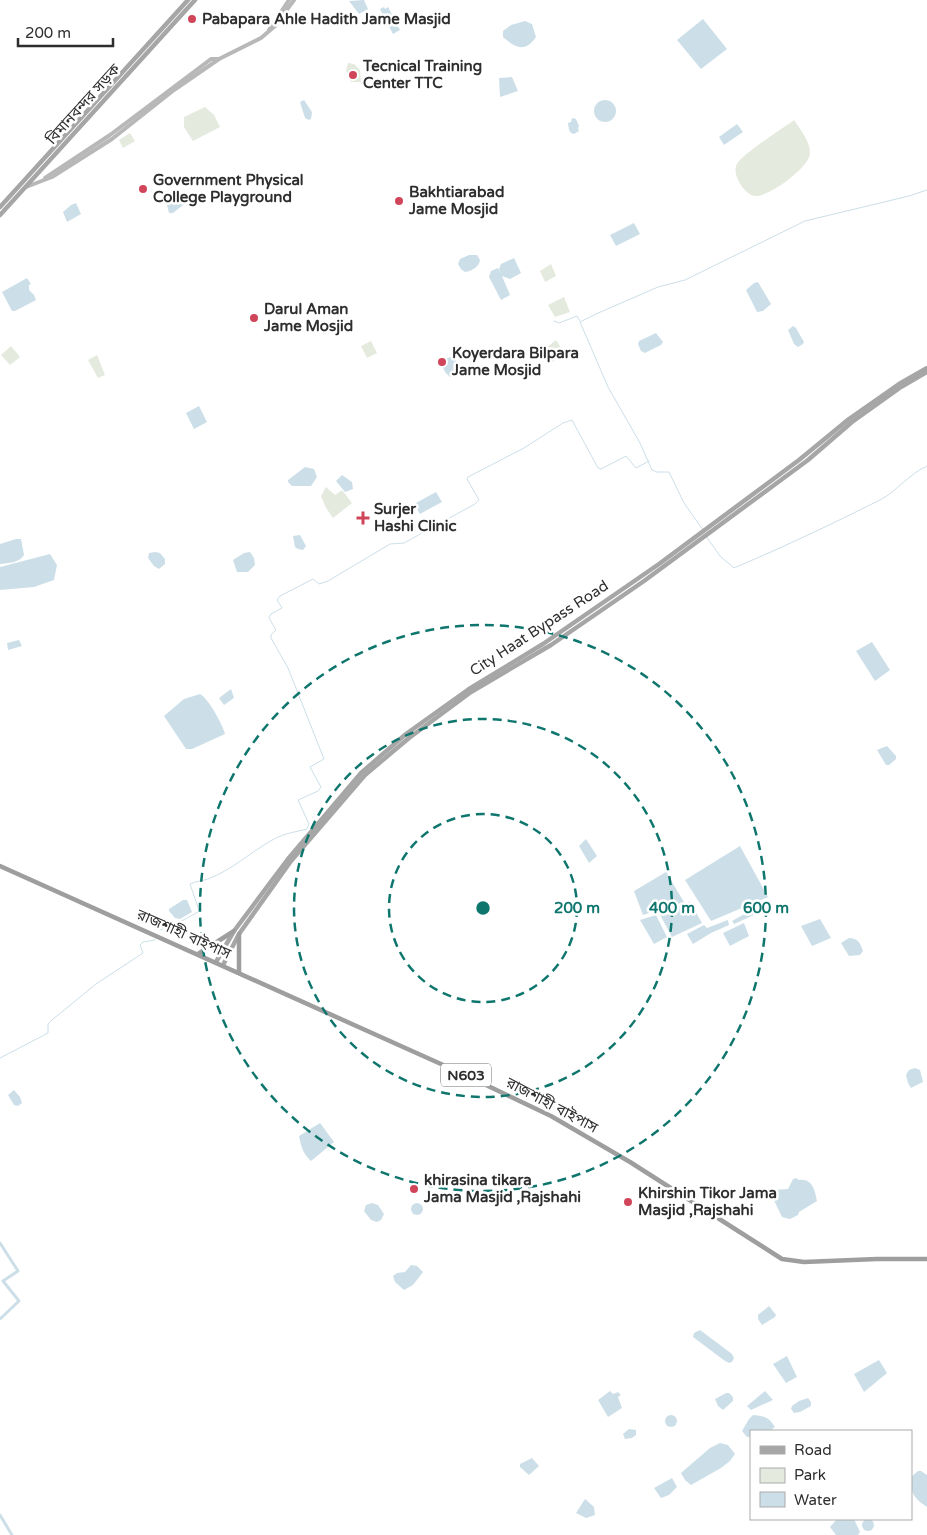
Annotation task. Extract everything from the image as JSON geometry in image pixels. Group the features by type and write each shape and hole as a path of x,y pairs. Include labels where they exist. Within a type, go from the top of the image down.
{"highway":[{"name":"রাজশাহী বাইপাস","path":"0,866 239,972 551,1116 630,1162 782,1259 804,1262 927,1259"},
{"path":"198,954 234,931"},
{"path":"239,934 239,972"}],"main road":[{"name":"বিমানবন্দর সড়ক","path":"0,207 188,0"},
{"name":"বিমানবন্দর সড়ক","path":"0,215 195,0"},
{"path":"268,32 289,0"},
{"path":"26,187 43,180 58,168 110,135 211,59 219,59 261,38 275,26 294,0"},
{"name":"City Haat Bypass Road","path":"216,962 234,931 288,859 360,773 406,734 469,689 543,644 659,564 799,460 849,419 899,384 927,368"},
{"name":"City Haat Bypass Road","path":"223,965 239,934 270,889 314,834 366,775 408,738 471,692 551,644 644,581 808,460 852,422 927,372"}],"green space":[{"path":"348,63 354,64 360,70 361,82 351,82 346,71"},
{"path":"205,107 214,115 220,127 193,141 184,127 184,117"},
{"path":"794,120 804,135 810,149 804,166 788,180 770,191 762,195 751,195 738,180 736,175 737,164 754,148"},
{"path":"130,133 135,141 123,148 119,140"},
{"path":"551,264 556,276 545,282 540,271"},
{"path":"564,297 570,312 555,317 548,305"},
{"path":"556,340 565,354 552,362 546,348"},
{"path":"371,341 377,353 367,358 361,346"},
{"path":"11,346 20,357 10,365 1,355"},
{"path":"97,355 105,375 98,378 88,360"},
{"path":"326,487 335,495 342,490 352,503 333,518 321,496"}],"water":[{"path":"364,0 368,9 359,14 349,1"},
{"path":"384,7 385,9 388,7 400,30 393,34 380,9"},
{"path":"703,19 727,49 701,69 677,40"},
{"path":"525,21 532,24 536,37 528,45 524,47 516,46 503,37 503,31 511,25"},
{"path":"512,77 518,91 500,97 499,78"},
{"path":"304,100 312,112 311,119 309,120 305,118 300,102"},
{"path":"605,100 613,103 616,111 613,119 605,122 597,119 594,111 597,103"},
{"path":"572,118 576,119 579,126 579,131 574,134 569,130 568,123 571,122"},
{"path":"737,124 743,132 724,145 719,137"},
{"path":"183,196 187,202 173,213 169,213 167,205"},
{"path":"76,203 81,214 67,222 63,212"},
{"path":"634,223 640,234 616,246 610,235"},
{"path":"469,255 477,255 480,260 475,268 465,272 458,264 460,259"},
{"path":"514,258 521,273 510,279 502,276 510,295 501,300 489,277 491,271 498,268 502,275 499,269 501,264"},
{"path":"27,278 31,284 29,285 29,290 36,300 12,311 2,292"},
{"path":"758,282 771,304 763,311 757,312 746,290"},
{"path":"793,326 804,342 798,347 794,344 788,330"},
{"path":"656,333 663,342 661,345 645,353 641,351 638,344 639,341"},
{"path":"452,356 460,368 460,373 450,377 442,365 446,359"},
{"path":"199,406 207,422 194,429 186,413"},
{"path":"305,467 314,469 317,477 311,486 292,486 288,480"},
{"path":"342,475 352,482 353,489 345,492 336,481"},
{"path":"436,492 442,502 420,514 414,504"},
{"path":"300,535 306,546 303,550 295,547 293,536"},
{"path":"21,539 24,555 17,561 0,564 0,544"},
{"path":"250,552 254,558 255,565 248,572 237,572 233,560 244,553"},
{"path":"149,553 160,553 165,559 165,564 159,569 148,558"},
{"path":"50,554 57,565 54,580 34,587 0,590 0,567"},
{"path":"19,640 22,646 8,650 7,643"},
{"path":"872,642 890,670 875,681 856,651"},
{"path":"231,689 234,698 224,705 219,698"},
{"path":"200,694 211,706 225,734 192,749 186,749 164,716 184,699"},
{"path":"887,746 896,756 896,759 889,765 886,765 877,750"},
{"path":"586,839 597,856 589,863 579,846"},
{"path":"740,846 768,897 711,921 685,880"},
{"path":"666,872 684,902 643,915 634,891"},
{"path":"183,900 187,900 192,912 180,919 175,918 169,909"},
{"path":"690,902 702,923 672,937 659,913"},
{"path":"750,911 754,915 734,924 732,921"},
{"path":"656,915 667,937 654,944 640,920"},
{"path":"820,919 831,938 812,946 801,926"},
{"path":"728,920 729,925 693,944 687,934 704,925 707,928"},
{"path":"744,923 749,936 730,946 723,933"},
{"path":"849,938 855,939 860,943 863,951 860,955 849,956 841,943"},
{"path":"915,1068 920,1070 923,1082 911,1088 906,1075 909,1070"},
{"path":"14,1090 22,1103 18,1106 14,1105 8,1095"},
{"path":"320,1123 334,1142 311,1161 303,1150 299,1136"},
{"path":"796,1178 810,1183 814,1189 817,1201 790,1219 782,1217 770,1192 788,1189 793,1179"},
{"path":"372,1203 378,1205 384,1214 381,1220 377,1222 371,1220 364,1211 366,1205"},
{"path":"415,1203 419,1203 423,1209 419,1215 415,1215 411,1211 411,1207"},
{"path":"411,1265 417,1266 423,1272 413,1285 404,1290 395,1282 393,1276 397,1273 405,1272"},
{"path":"769,1306 776,1315 762,1325 758,1315"},
{"path":"700,1330 732,1354 734,1358 732,1362 725,1361 693,1337 694,1333"},
{"path":"787,1356 797,1377 786,1383 773,1364"},
{"path":"879,1360 887,1373 864,1392 854,1374"},
{"path":"610,1391 613,1394 618,1392 621,1395 618,1397 622,1408 608,1417 598,1400"},
{"path":"765,1391 773,1400 751,1410 747,1406"},
{"path":"726,1393 733,1397 733,1401 723,1410 718,1406 715,1399"},
{"path":"808,1398 811,1406 794,1413 791,1409 792,1406"},
{"path":"669,1415 673,1415 677,1421 673,1427 669,1427 665,1423 665,1419"},
{"path":"753,1415 760,1416 771,1421 775,1427 771,1430 750,1430 750,1437 747,1437 742,1431"},
{"path":"629,1429 636,1430 636,1435 625,1439 623,1434"},
{"path":"720,1443 728,1445 735,1454 721,1468 691,1485 681,1473 710,1448"},
{"path":"532,1458 539,1466 529,1475 520,1467 520,1464"},
{"path":"918,1471 927,1475 927,1507 916,1498 912,1491 912,1476"},
{"path":"672,1478 677,1487 669,1495 661,1498 654,1488"},
{"path":"585,1499 594,1507 595,1515 586,1518 576,1513"},
{"path":"836,1520 854,1520 860,1532 858,1535 836,1535 830,1527"},
{"path":"863,1520 873,1520 873,1530 863,1530"}],"waterway":[{"path":"703,530 684,503 669,472 652,470 640,443 608,387 580,322 658,287 685,280 805,221 927,190"},
{"path":"554,321 559,323 577,316 580,321"},
{"path":"160,930 198,912 199,910 190,884 217,875 274,839 307,829 309,824 298,800 318,791 321,787 310,767 324,759 288,668 271,638 271,635 276,630 269,618 271,614 282,608 277,600 280,596 313,579 319,584 328,581 390,544 404,543 475,504 479,500 467,479 468,477 524,448 563,423 572,420 598,468 601,469 626,456 636,468 649,461"},
{"path":"706,536 720,556 734,568 880,500 914,473 927,466"},
{"path":"0,1058 48,1033 48,1024 52,1020 96,984 143,953 140,945 143,942 155,940"},
{"path":"0,1243 18,1271 3,1281 19,1301 0,1319"},
{"path":"0,1515 12,1535"}],"place":[{"name":"Pabapara Ahle Hadith Jame Masjid","path":"192,19"},
{"name":"Tecnical Training Center TTC","path":"353,75"},
{"name":"Government Physical College Playground","path":"143,189"},
{"name":"Bakhtiarabad Jame Mosjid","path":"399,201"},
{"name":"Darul Aman Jame Mosjid","path":"254,318"},
{"name":"Koyerdara Bilpara Jame Mosjid","path":"442,362"},
{"name":"Surjer Hashi Clinic","path":"363,518"},
{"name":"khirasina tikara Jama Masjid ,Rajshahi","path":"414,1189"},
{"name":"Khirshin Tikor Jama Masjid ,Rajshahi","path":"628,1202"}]}
